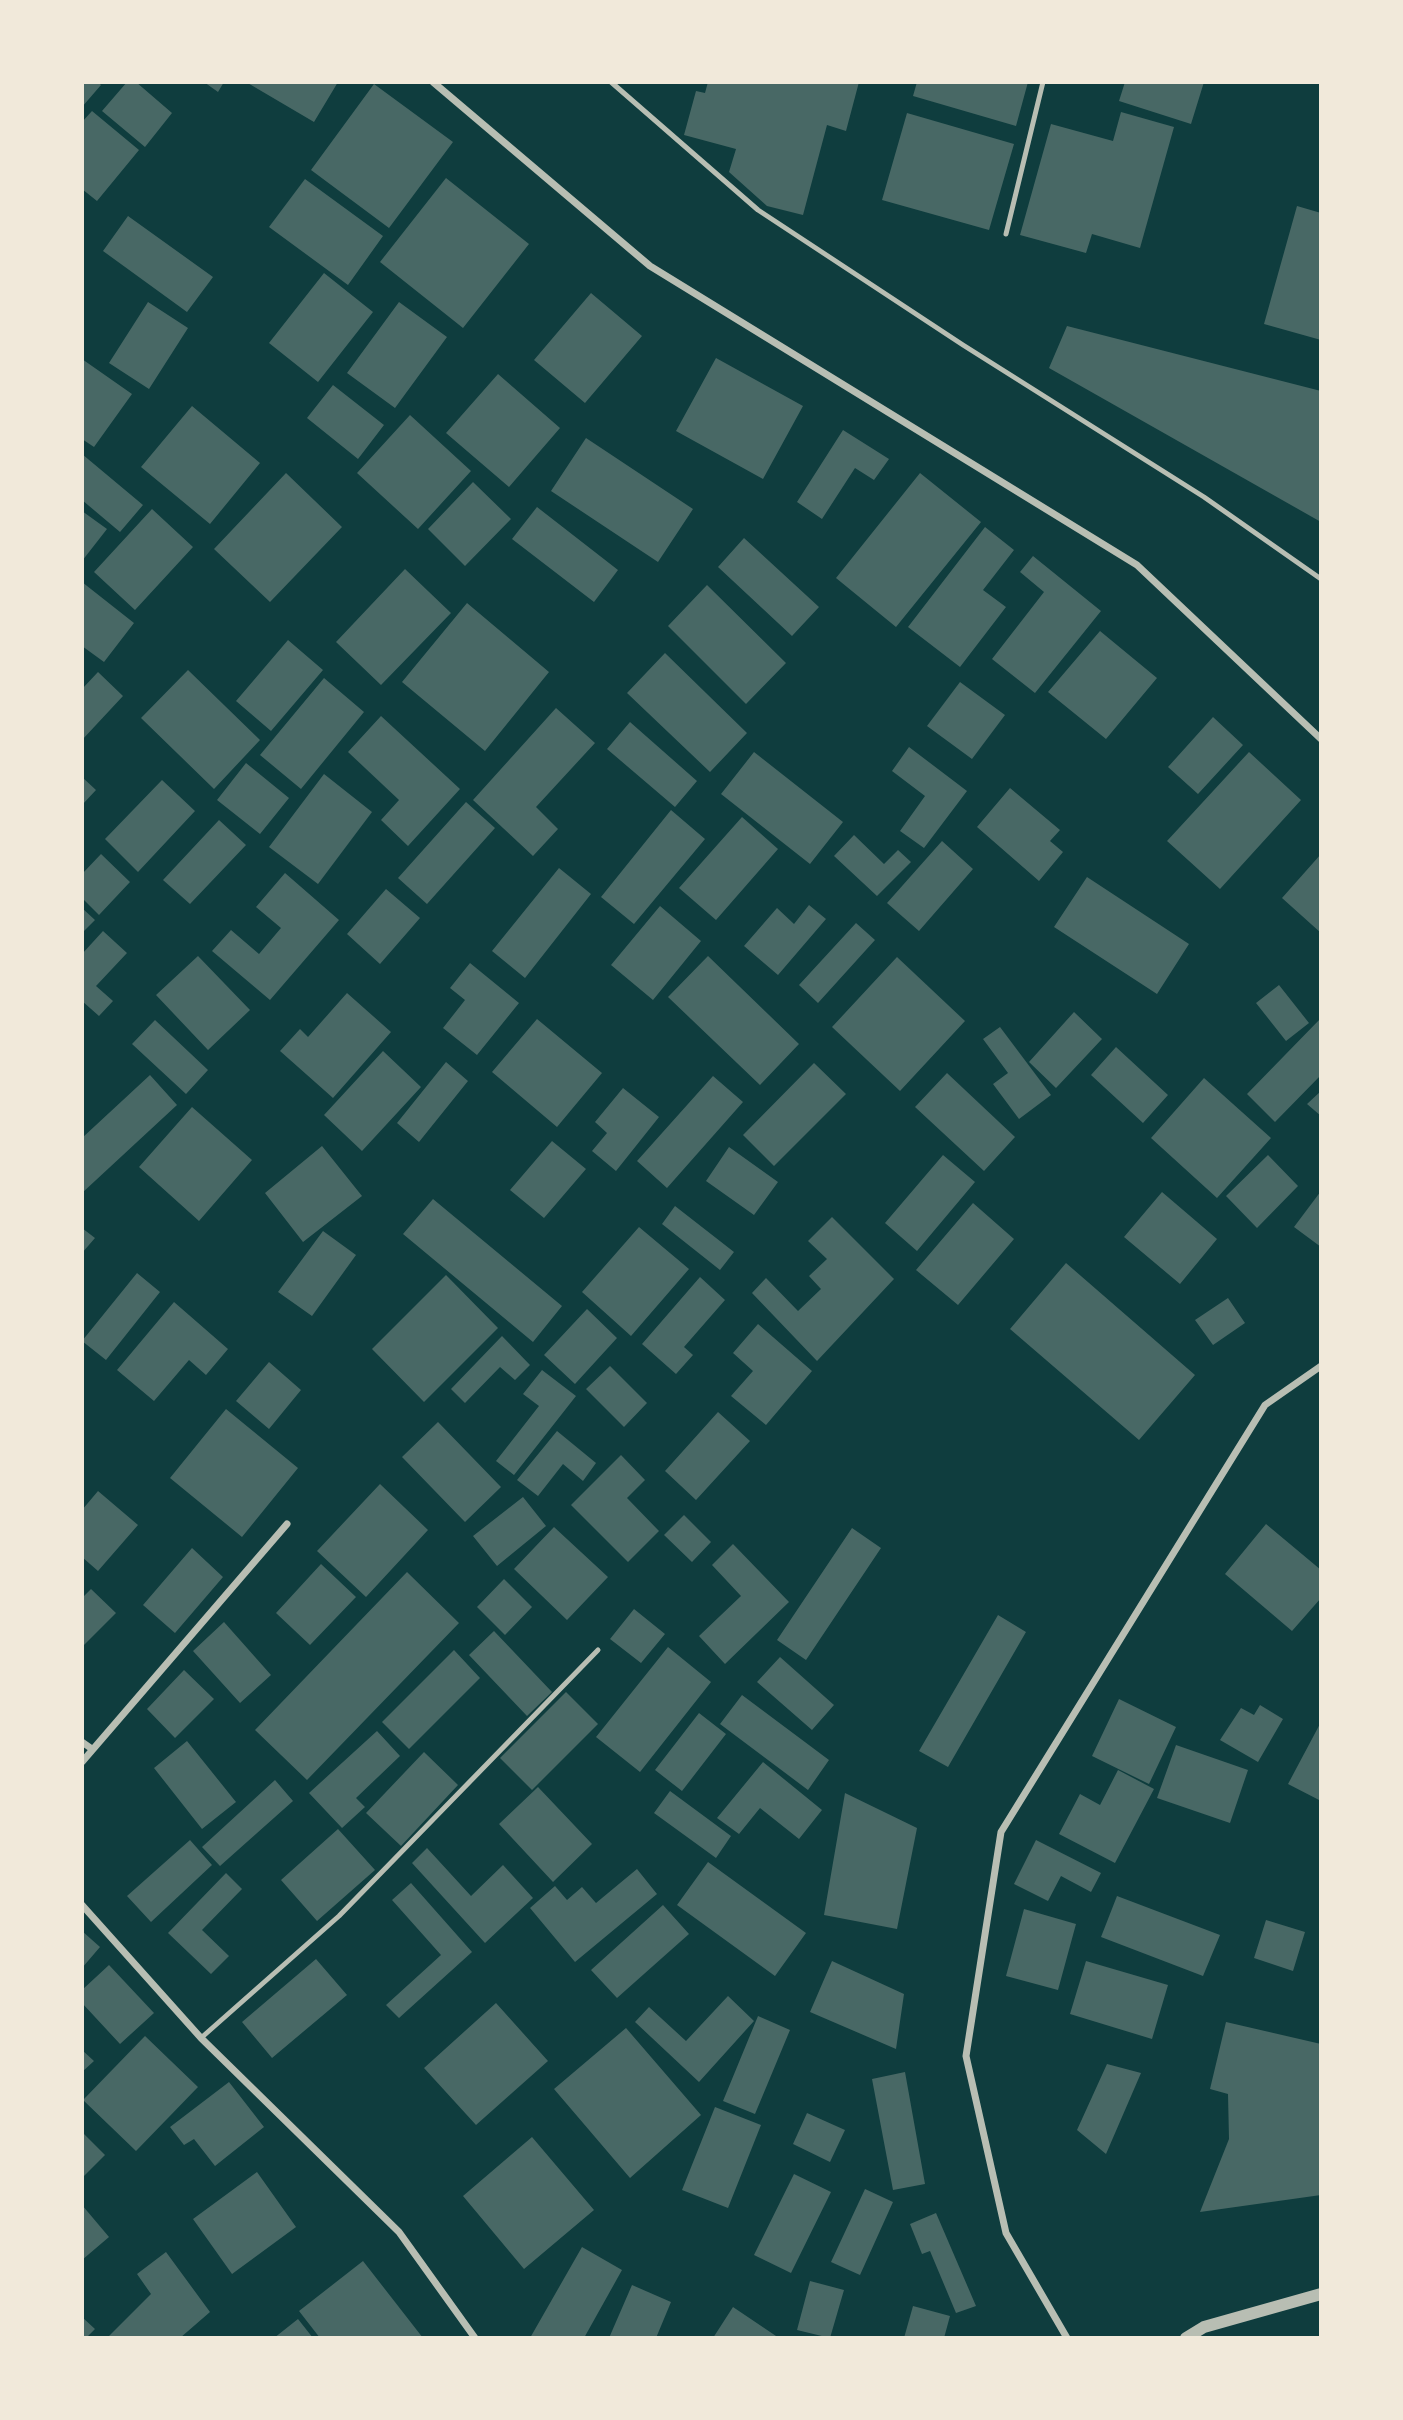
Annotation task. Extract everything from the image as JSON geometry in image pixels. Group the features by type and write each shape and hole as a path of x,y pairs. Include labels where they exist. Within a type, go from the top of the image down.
{"street":[{"path":"433,82 650,266 1137,565 1321,739"},
{"path":"1067,2338 1006,2233 967,2056 1001,1832 1265,1405 1321,1366"},
{"path":"82,1762 286,1524"},
{"path":"82,1742 92,1749"},
{"path":"82,1905 201,2038 399,2232 474,2338"},
{"path":"1186,2338 1205,2327 1321,2294"}],"lane":[{"path":"611,82 758,210 963,345 1204,497 1321,579"},
{"path":"1006,234 1043,82"},
{"path":"201,2038 339,1916 598,1650"}],"building":[{"path":"82,82 98,82 101,85 82,107"},
{"path":"127,82 136,82 172,113 145,147 102,111"},
{"path":"204,82 224,82 218,92"},
{"path":"246,82 338,82 314,122"},
{"path":"708,82 859,82 846,131 827,125 803,215 767,206 729,172 736,149 684,135 696,91 705,93"},
{"path":"917,82 1028,82 1016,126 913,96"},
{"path":"1125,82 1204,82 1191,124 1119,101"},
{"path":"374,84 453,142 389,228 311,170"},
{"path":"92,111 139,150 97,201 82,189 82,122"},
{"path":"1121,112 1174,127 1140,248 1092,234 1086,253 1020,235 1051,124 1113,141"},
{"path":"907,113 1014,144 989,230 882,200"},
{"path":"446,178 529,244 463,328 380,262"},
{"path":"305,179 383,236 348,285 269,227"},
{"path":"1297,206 1321,213 1321,340 1264,324"},
{"path":"128,216 213,277 187,312 103,251"},
{"path":"324,273 373,312 318,382 269,343"},
{"path":"591,293 642,336 585,403 534,360"},
{"path":"148,302 188,328 149,389 109,363"},
{"path":"399,302 447,337 395,408 347,373"},
{"path":"1067,326 1321,391 1321,522 1049,368"},
{"path":"716,358 803,406 763,479 676,431"},
{"path":"82,359 132,394 94,447 82,439"},
{"path":"498,374 560,428 509,487 446,433"},
{"path":"333,385 384,425 358,459 307,418"},
{"path":"192,406 260,463 210,524 141,467"},
{"path":"410,415 471,471 418,529 357,473"},
{"path":"843,430 889,459 874,480 855,468 822,519 797,502"},
{"path":"586,438 693,509 658,562 551,491"},
{"path":"82,454 143,505 120,532 82,500"},
{"path":"286,473 342,527 270,602 214,549"},
{"path":"920,473 981,522 896,627 836,578"},
{"path":"473,482 511,519 465,566 428,529"},
{"path":"537,507 618,570 594,602 512,539"},
{"path":"152,509 193,547 135,610 94,572"},
{"path":"82,511 107,529 82,561"},
{"path":"985,527 1014,550 983,590 1006,607 960,667 908,627"},
{"path":"744,538 819,607 792,636 718,567"},
{"path":"1033,556 1101,611 1035,693 992,659 1044,592 1020,572"},
{"path":"405,569 451,613 381,685 336,642"},
{"path":"82,582 134,623 104,662 82,646"},
{"path":"707,585 786,663 746,704 668,626"},
{"path":"467,603 549,672 485,751 402,682"},
{"path":"1100,631 1157,678 1106,739 1048,692"},
{"path":"288,640 323,670 271,731 236,701"},
{"path":"665,653 747,733 710,772 627,693"},
{"path":"188,670 260,740 214,789 141,718"},
{"path":"98,672 123,696 82,740 82,689"},
{"path":"324,678 364,712 301,789 260,755"},
{"path":"960,682 1005,715 972,759 927,726"},
{"path":"556,708 595,743 536,807 558,829 533,856 473,800"},
{"path":"381,716 460,789 408,846 381,820 399,800 348,752"},
{"path":"1213,717 1243,745 1198,794 1168,767"},
{"path":"630,722 697,781 675,807 607,749"},
{"path":"909,747 967,791 924,848 900,831 925,796 892,771"},
{"path":"754,752 843,822 810,864 721,794"},
{"path":"1249,752 1301,800 1220,889 1167,841"},
{"path":"246,763 289,798 260,834 217,800"},
{"path":"324,774 372,812 318,884 269,847"},
{"path":"82,777 96,790 82,805"},
{"path":"162,780 195,811 138,872 105,839"},
{"path":"1010,788 1060,830 1050,841 1063,852 1039,881 977,827"},
{"path":"466,802 495,828 427,904 398,878"},
{"path":"671,810 705,839 634,924 601,897"},
{"path":"742,817 778,849 716,920 679,888"},
{"path":"219,820 246,845 190,904 163,880"},
{"path":"854,835 884,864 898,850 911,862 877,896 834,856"},
{"path":"942,841 973,869 919,931 887,903"},
{"path":"101,854 130,882 99,915 82,898 82,874"},
{"path":"1321,854 1321,933 1282,898"},
{"path":"559,868 591,894 525,978 492,951"},
{"path":"285,873 339,920 270,1000 212,951 231,930 259,954 281,928 256,907"},
{"path":"1087,877 1189,944 1157,994 1054,927"},
{"path":"386,889 420,918 380,964 347,934"},
{"path":"809,905 826,919 778,975 744,946 777,908 794,924"},
{"path":"660,906 701,941 653,1000 611,965"},
{"path":"82,908 95,920 82,933"},
{"path":"856,923 875,940 818,1003 799,985"},
{"path":"103,931 127,953 96,986 113,1001 99,1016 82,1001 82,954"},
{"path":"198,956 250,1010 208,1050 156,995"},
{"path":"708,956 799,1044 760,1085 668,997"},
{"path":"897,957 965,1021 900,1091 832,1027"},
{"path":"470,963 519,1003 477,1055 443,1028 465,1000 450,988"},
{"path":"1279,985 1309,1023 1286,1041 1256,1003"},
{"path":"347,993 391,1032 333,1098 280,1051 300,1029 308,1037"},
{"path":"1074,1012 1102,1039 1056,1088 1029,1062"},
{"path":"1321,1018 1321,1075 1275,1122 1247,1094"},
{"path":"537,1019 602,1073 557,1127 492,1072"},
{"path":"155,1020 208,1070 186,1094 132,1044"},
{"path":"1000,1027 1051,1095 1019,1119 993,1084 1008,1073 983,1039"},
{"path":"1116,1047 1168,1095 1143,1123 1091,1075"},
{"path":"383,1051 421,1087 362,1151 324,1115"},
{"path":"446,1062 468,1081 419,1142 397,1123"},
{"path":"814,1063 846,1094 774,1166 743,1135"},
{"path":"947,1073 1015,1137 984,1171 915,1107"},
{"path":"150,1075 177,1105 82,1193 82,1138"},
{"path":"713,1076 743,1102 667,1188 637,1161"},
{"path":"1204,1078 1271,1138 1217,1198 1151,1138"},
{"path":"623,1088 659,1117 616,1171 592,1151 607,1133 595,1122"},
{"path":"1321,1091 1321,1116 1307,1104"},
{"path":"192,1107 252,1160 199,1221 139,1167"},
{"path":"552,1141 586,1169 544,1218 510,1190"},
{"path":"322,1146 362,1196 303,1242 265,1193"},
{"path":"729,1147 778,1182 754,1215 706,1181"},
{"path":"943,1155 975,1182 917,1251 885,1223"},
{"path":"1268,1155 1298,1186 1257,1228 1226,1196"},
{"path":"1321,1191 1321,1247 1294,1227"},
{"path":"1162,1192 1217,1239 1180,1284 1124,1237"},
{"path":"433,1199 562,1306 533,1342 403,1234"},
{"path":"973,1203 1014,1239 958,1305 916,1270"},
{"path":"675,1206 734,1252 720,1270 662,1224"},
{"path":"832,1217 894,1279 817,1361 752,1293 766,1278 798,1311 821,1289 809,1276 827,1259 808,1241"},
{"path":"639,1227 689,1269 631,1336 582,1292"},
{"path":"82,1228 95,1238 82,1253"},
{"path":"323,1231 356,1255 312,1316 278,1292"},
{"path":"1066,1263 1195,1375 1139,1440 1010,1329"},
{"path":"137,1273 160,1292 106,1360 82,1341"},
{"path":"446,1275 498,1328 424,1402 372,1349"},
{"path":"700,1277 725,1300 684,1347 693,1355 676,1374 642,1344"},
{"path":"1228,1298 1245,1323 1213,1345 1195,1320"},
{"path":"174,1302 228,1349 206,1375 189,1360 154,1401 117,1370"},
{"path":"587,1309 617,1338 575,1384 544,1355"},
{"path":"758,1324 812,1371 766,1425 731,1396 753,1371 733,1353"},
{"path":"502,1336 530,1365 515,1380 500,1367 465,1403 451,1389"},
{"path":"269,1362 301,1390 269,1429 236,1401"},
{"path":"610,1366 647,1403 624,1427 586,1389"},
{"path":"542,1370 576,1396 514,1475 496,1461 539,1406 523,1394"},
{"path":"226,1409 298,1468 242,1537 170,1478"},
{"path":"718,1412 750,1441 696,1500 665,1471"},
{"path":"438,1422 501,1487 465,1522 402,1457"},
{"path":"557,1431 596,1463 583,1481 563,1464 538,1496 517,1480"},
{"path":"621,1455 645,1480 627,1498 659,1531 628,1562 571,1505"},
{"path":"380,1484 428,1530 366,1597 317,1551"},
{"path":"98,1491 138,1525 98,1571 82,1557 82,1510"},
{"path":"523,1497 546,1526 497,1566 473,1536"},
{"path":"684,1515 711,1542 692,1562 664,1535"},
{"path":"1266,1524 1321,1570 1321,1598 1292,1631 1225,1574"},
{"path":"554,1527 608,1577 567,1620 514,1569"},
{"path":"852,1528 881,1548 806,1660 777,1640"},
{"path":"733,1544 789,1602 725,1664 699,1636 741,1596 712,1565"},
{"path":"192,1548 223,1577 175,1633 143,1605"},
{"path":"321,1564 356,1597 310,1645 276,1613"},
{"path":"407,1572 459,1623 307,1780 255,1730"},
{"path":"504,1579 532,1607 505,1635 477,1607"},
{"path":"91,1589 116,1613 82,1647 82,1598"},
{"path":"634,1609 665,1634 641,1663 610,1639"},
{"path":"998,1615 1026,1632 948,1767 919,1751"},
{"path":"224,1622 271,1675 240,1703 193,1651"},
{"path":"494,1631 552,1692 527,1716 469,1655"},
{"path":"668,1647 711,1682 640,1772 596,1737"},
{"path":"454,1650 480,1678 409,1749 382,1722"},
{"path":"780,1657 834,1705 812,1730 757,1682"},
{"path":"184,1670 214,1699 175,1738 147,1709"},
{"path":"566,1692 598,1724 532,1790 500,1758"},
{"path":"742,1695 829,1760 808,1790 720,1724"},
{"path":"1119,1699 1176,1727 1149,1784 1092,1756"},
{"path":"1260,1705 1283,1719 1258,1762 1220,1740 1241,1708 1254,1715"},
{"path":"699,1713 726,1734 682,1791 655,1770"},
{"path":"1321,1722 1321,1801 1288,1784"},
{"path":"377,1731 400,1756 356,1798 365,1807 342,1828 309,1793"},
{"path":"187,1741 236,1802 202,1829 154,1768"},
{"path":"1176,1745 1248,1770 1230,1823 1157,1798"},
{"path":"424,1752 458,1785 401,1846 366,1813"},
{"path":"763,1762 822,1810 799,1839 760,1808 739,1834 717,1818"},
{"path":"1118,1770 1154,1789 1115,1863 1059,1834 1080,1794 1100,1805"},
{"path":"275,1780 293,1801 220,1866 202,1847"},
{"path":"538,1787 592,1844 553,1882 499,1824"},
{"path":"670,1791 731,1836 716,1858 654,1813"},
{"path":"845,1793 917,1828 897,1929 824,1915"},
{"path":"338,1829 375,1870 317,1921 281,1880"},
{"path":"190,1840 212,1865 151,1922 127,1896"},
{"path":"1036,1840 1101,1873 1091,1892 1061,1876 1048,1901 1014,1884"},
{"path":"427,1848 471,1896 503,1865 533,1898 485,1943 412,1863"},
{"path":"708,1862 806,1933 775,1976 677,1905"},
{"path":"637,1869 657,1894 575,1962 530,1908 555,1886 567,1900 582,1887 596,1903"},
{"path":"226,1873 242,1889 202,1930 229,1956 211,1974 168,1933"},
{"path":"411,1883 472,1952 399,2018 386,2005 441,1955 392,1900"},
{"path":"1117,1896 1220,1935 1203,1976 1101,1937"},
{"path":"663,1905 689,1934 617,1998 591,1970"},
{"path":"1024,1909 1076,1924 1058,1990 1006,1976"},
{"path":"1266,1920 1305,1932 1293,1971 1254,1958"},
{"path":"82,1931 100,1947 82,1968"},
{"path":"316,1959 347,1995 272,2058 242,2022"},
{"path":"832,1961 904,1994 896,2049 810,2012"},
{"path":"1086,1961 1168,1985 1152,2039 1070,2014"},
{"path":"109,1965 154,2013 120,2044 82,2003 82,1990"},
{"path":"728,1996 754,2021 699,2082 635,2022 649,2007 686,2041"},
{"path":"496,2003 548,2061 476,2125 424,2068"},
{"path":"758,2016 790,2030 755,2114 723,2101"},
{"path":"1226,2022 1321,2044 1321,2195 1200,2212 1229,2139 1228,2094 1210,2089"},
{"path":"626,2028 701,2115 630,2178 554,2089"},
{"path":"145,2036 198,2087 136,2151 83,2100"},
{"path":"82,2050 94,2061 82,2072"},
{"path":"1107,2064 1141,2073 1106,2154 1077,2130"},
{"path":"905,2072 925,2184 893,2190 872,2079"},
{"path":"229,2082 264,2127 215,2166 194,2139 184,2145 170,2127"},
{"path":"715,2107 761,2125 728,2208 682,2190"},
{"path":"807,2113 845,2130 830,2162 793,2144"},
{"path":"82,2132 105,2155 82,2178"},
{"path":"532,2137 594,2210 524,2269 463,2196"},
{"path":"257,2172 296,2227 232,2274 193,2219"},
{"path":"794,2174 831,2192 791,2273 754,2255"},
{"path":"865,2189 893,2202 860,2275 831,2262"},
{"path":"82,2205 109,2237 82,2260"},
{"path":"936,2213 976,2306 956,2313 930,2251 922,2254 910,2224"},
{"path":"582,2247 622,2270 584,2338 530,2338"},
{"path":"166,2252 210,2312 180,2338 107,2338 151,2294 137,2274"},
{"path":"363,2261 423,2338 320,2338 299,2311"},
{"path":"810,2281 844,2290 830,2338 797,2330"},
{"path":"632,2285 671,2302 656,2338 609,2338"},
{"path":"913,2306 950,2316 944,2338 904,2338"},
{"path":"733,2307 779,2338 713,2338"},
{"path":"82,2317 95,2329 86,2338 82,2338"},
{"path":"298,2319 313,2338 274,2338"}]}
